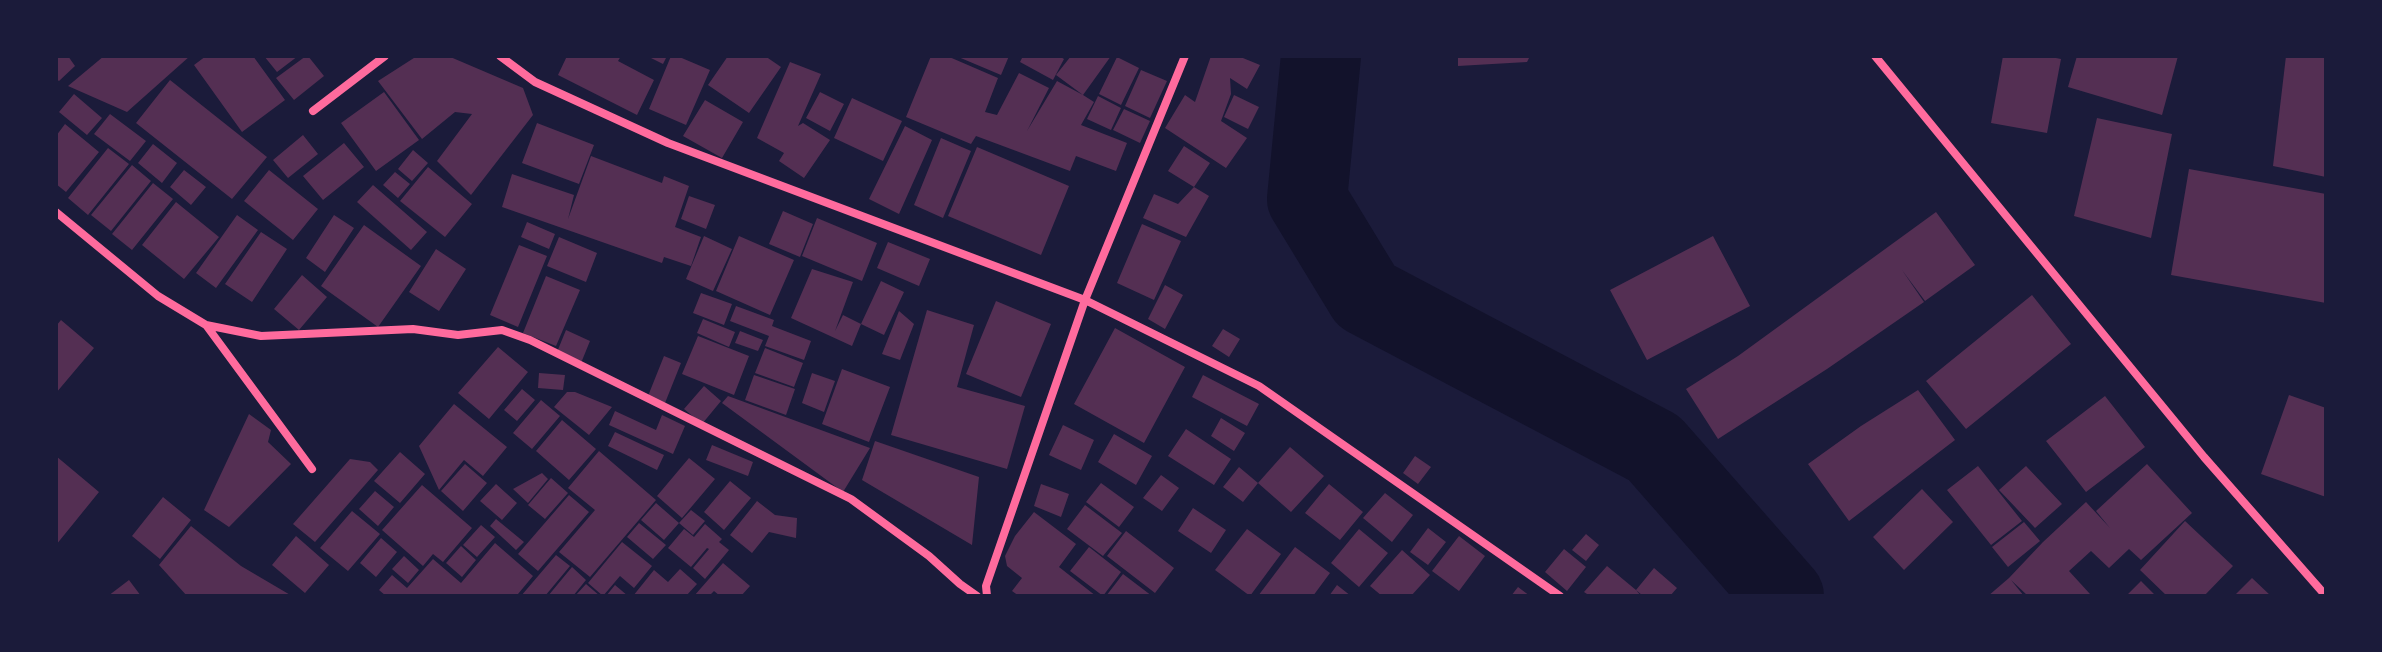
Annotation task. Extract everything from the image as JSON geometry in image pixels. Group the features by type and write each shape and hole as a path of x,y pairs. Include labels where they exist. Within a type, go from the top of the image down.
{"street":[{"path":"313,111 385,56"},
{"path":"500,56 535,82 668,143 1085,300 1259,386 1560,596"},
{"path":"987,596 986,586 1085,300 1185,56"},
{"path":"1875,56 2204,457 2326,596"},
{"path":"56,212 158,296 206,325 261,336 413,329 458,335 502,330 530,340 851,499 929,556 977,596"},
{"path":"206,325 312,469"}],"building":[{"path":"56,56 68,56 75,66 59,81 56,79"},
{"path":"104,56 190,56 127,112 68,86"},
{"path":"206,56 253,56 285,100 242,132 194,65"},
{"path":"264,56 298,56 277,72"},
{"path":"306,56 324,76 294,100 276,78"},
{"path":"417,56 448,56 523,88 533,115 471,195 437,161 472,114 455,112 422,139 378,81"},
{"path":"567,56 621,56 618,61 654,80 637,115 558,75"},
{"path":"647,56 667,56 663,64"},
{"path":"671,56 710,70 686,125 649,109"},
{"path":"728,56 765,56 781,67 749,113 708,85"},
{"path":"931,56 947,56 998,78 985,112 997,115 1019,73 1049,88 1027,131 1057,81 1083,95 1094,102 1081,125 1127,143 1116,171 1076,156 1070,171 976,136 971,144 906,117"},
{"path":"956,56 1009,56 1001,75"},
{"path":"1023,56 1059,56 1064,59 1053,80 1020,62"},
{"path":"1071,56 1111,56 1083,95 1056,75"},
{"path":"1211,56 1238,56 1260,65 1247,89 1230,78 1231,94 1221,121 1247,138 1226,168 1165,128 1185,95 1195,102"},
{"path":"1458,56 1530,56 1527,62 1458,66"},
{"path":"2003,56 2061,59 2047,133 1991,123"},
{"path":"2077,56 2178,56 2162,115 2068,87"},
{"path":"2286,56 2326,56 2326,177 2273,166"},
{"path":"1117,57 1139,68 1121,105 1099,94"},
{"path":"790,62 821,74 798,126 803,123 830,140 804,178 779,161 784,153 757,138"},
{"path":"1141,70 1167,81 1150,118 1125,106"},
{"path":"170,80 267,157 232,199 136,123"},
{"path":"384,92 419,140 376,171 341,123"},
{"path":"820,92 844,104 830,131 806,118"},
{"path":"74,94 102,118 87,135 59,112"},
{"path":"1234,95 1259,107 1248,129 1224,117"},
{"path":"1098,96 1121,108 1111,130 1087,119"},
{"path":"852,98 902,121 883,161 834,138"},
{"path":"705,100 743,122 722,158 683,136"},
{"path":"1124,109 1150,121 1140,143 1113,130"},
{"path":"110,114 146,141 130,161 94,134"},
{"path":"2097,118 2172,134 2151,238 2074,216"},
{"path":"537,123 594,145 579,184 522,163"},
{"path":"65,124 99,152 66,192 56,184 56,136"},
{"path":"905,126 932,140 899,214 869,199"},
{"path":"303,135 318,154 288,178 273,160"},
{"path":"941,138 971,151 943,218 914,205"},
{"path":"344,143 364,167 323,200 303,176"},
{"path":"153,144 177,163 162,183 138,163"},
{"path":"1184,146 1210,163 1194,187 1168,171"},
{"path":"977,147 1069,186 1041,255 948,216"},
{"path":"108,148 129,164 88,215 68,198"},
{"path":"413,150 428,163 412,181 398,169"},
{"path":"591,156 662,183 664,176 689,186 675,227 701,237 691,266 664,257 662,263 502,207 512,174 574,195 568,219"},
{"path":"132,165 151,181 111,231 91,215"},
{"path":"428,167 472,204 445,237 400,201"},
{"path":"2189,169 2326,194 2326,303 2171,275"},
{"path":"184,170 206,187 191,205 170,187"},
{"path":"269,170 318,209 293,240 244,201"},
{"path":"395,172 410,184 398,198 383,185"},
{"path":"153,183 173,199 132,250 112,234"},
{"path":"373,185 427,232 411,250 357,202"},
{"path":"1194,187 1209,196 1186,237 1143,218 1154,194 1178,204"},
{"path":"689,196 715,205 706,229 681,219"},
{"path":"176,202 219,237 184,279 142,245"},
{"path":"783,211 813,224 800,257 769,244"},
{"path":"1936,212 1975,265 1925,301 1902,270 1924,302 1718,439 1686,389 1738,356"},
{"path":"237,215 258,230 216,288 196,273"},
{"path":"334,215 354,228 325,272 306,258"},
{"path":"817,218 877,243 862,281 802,256"},
{"path":"527,222 555,234 549,249 521,237"},
{"path":"1142,224 1181,241 1154,300 1117,283"},
{"path":"364,225 421,266 378,327 321,286"},
{"path":"261,232 287,249 252,302 225,284"},
{"path":"704,236 732,249 713,291 686,279"},
{"path":"739,236 794,260 770,315 716,291"},
{"path":"1713,236 1750,306 1647,360 1610,290"},
{"path":"559,237 597,253 586,282 547,266"},
{"path":"888,242 930,259 919,286 877,268"},
{"path":"519,245 547,256 518,327 490,315"},
{"path":"436,249 466,269 439,311 409,292"},
{"path":"812,269 853,282 835,331 843,315 861,324 852,346 791,318"},
{"path":"302,275 327,297 299,330 274,309"},
{"path":"546,276 580,290 556,346 523,333"},
{"path":"881,281 904,292 884,335 861,324"},
{"path":"1165,285 1183,295 1165,329 1148,319"},
{"path":"701,293 732,304 724,325 693,313"},
{"path":"2032,295 2071,344 1966,429 1926,381"},
{"path":"996,301 1051,324 1021,397 966,374"},
{"path":"736,306 774,320 772,326 811,341 804,360 765,346 769,336 730,321"},
{"path":"927,310 974,325 957,387 1025,406 1007,469 891,435"},
{"path":"899,311 914,324 900,360 882,354"},
{"path":"703,319 735,332 729,347 697,333"},
{"path":"61,320 94,348 56,393 56,326"},
{"path":"1115,328 1185,367 1144,443 1074,404"},
{"path":"1223,329 1240,339 1229,357 1212,346"},
{"path":"566,330 590,341 581,363 557,352"},
{"path":"740,331 763,340 758,351 735,343"},
{"path":"698,336 749,356 734,395 682,374"},
{"path":"498,347 528,372 489,419 458,393"},
{"path":"765,348 803,363 794,387 755,373"},
{"path":"664,356 681,363 665,403 648,396"},
{"path":"842,369 890,387 869,442 822,424"},
{"path":"539,373 565,375 563,390 538,388"},
{"path":"812,373 835,381 824,412 802,403"},
{"path":"754,375 795,389 786,415 745,400"},
{"path":"1203,375 1259,404 1247,426 1192,397"},
{"path":"704,386 721,401 702,424 684,409"},
{"path":"522,389 535,400 517,421 504,410"},
{"path":"1918,390 1955,440 1849,521 1808,464"},
{"path":"567,392 575,392 612,407 589,435 554,407"},
{"path":"2289,395 2326,408 2326,497 2261,474"},
{"path":"728,396 870,448 843,492 722,403"},
{"path":"2105,396 2145,447 2086,492 2046,441"},
{"path":"541,400 560,416 532,449 513,433"},
{"path":"454,404 507,447 483,476 464,460 439,490 419,446"},
{"path":"615,411 656,430 662,415 685,426 673,454 609,425"},
{"path":"249,414 271,430 268,442 291,464 229,527 204,510"},
{"path":"1221,418 1245,433 1234,451 1211,436"},
{"path":"562,420 596,449 569,480 536,451"},
{"path":"1063,425 1094,440 1081,470 1049,455"},
{"path":"1186,429 1231,459 1214,485 1168,456"},
{"path":"615,432 664,455 657,470 608,446"},
{"path":"1114,434 1152,456 1136,485 1098,462"},
{"path":"875,441 979,477 972,545 862,480"},
{"path":"712,445 753,462 748,476 706,460"},
{"path":"1290,447 1324,476 1291,512 1258,483"},
{"path":"599,451 656,500 590,577 559,552 595,510 568,488"},
{"path":"400,452 425,474 400,503 374,481"},
{"path":"56,456 99,492 56,545"},
{"path":"1415,456 1431,467 1418,484 1403,473"},
{"path":"689,458 715,479 682,518 657,496"},
{"path":"350,459 370,462 378,470 315,542 293,524"},
{"path":"465,464 487,483 463,511 441,491"},
{"path":"2147,464 2192,513 2141,560 2129,549 2109,568 2091,551 2069,571 2090,594 2088,596 2028,596 2011,580 2024,596 1988,596 2086,502 2110,528 2096,511"},
{"path":"1978,466 2022,521 1991,545 1947,490"},
{"path":"2026,466 2062,504 2035,528 1999,490"},
{"path":"1239,467 1258,483 1243,502 1223,487"},
{"path":"542,473 548,479 528,503 513,489"},
{"path":"1161,475 1179,488 1162,511 1143,498"},
{"path":"551,478 568,493 545,519 528,505"},
{"path":"730,481 751,498 724,530 704,512"},
{"path":"1101,483 1134,507 1119,527 1086,502"},
{"path":"496,484 517,503 502,520 480,501"},
{"path":"1041,484 1069,494 1061,517 1034,506"},
{"path":"1329,484 1363,512 1340,540 1305,513"},
{"path":"422,485 472,528 443,562 433,554 423,566 382,530"},
{"path":"1922,489 1953,522 1904,570 1873,537"},
{"path":"375,491 394,507 378,526 359,509"},
{"path":"1385,493 1413,515 1392,542 1363,518"},
{"path":"569,495 589,512 538,571 518,554"},
{"path":"163,497 191,520 160,559 132,536"},
{"path":"757,501 775,515 797,518 796,538 769,532 752,553 730,535"},
{"path":"656,503 679,523 664,540 641,520"},
{"path":"1085,505 1122,533 1103,556 1067,529"},
{"path":"1193,508 1226,530 1211,553 1178,531"},
{"path":"691,510 705,521 693,535 679,523"},
{"path":"352,511 380,534 348,571 320,548"},
{"path":"1034,512 1076,544 1059,567 1096,596 1019,596 1012,591 1022,578 1007,566 1005,556 1015,536"},
{"path":"496,519 524,542 516,550 490,526"},
{"path":"2185,521 2233,566 2204,596 2167,596 2140,570"},
{"path":"2024,522 2040,541 2008,567 1992,547"},
{"path":"639,523 666,545 653,559 627,537"},
{"path":"705,524 729,550 705,579 693,568 709,549 691,567 668,548 684,529 694,537"},
{"path":"481,525 495,537 477,557 463,545"},
{"path":"191,526 241,566 292,596 187,596 159,565"},
{"path":"1428,528 1446,542 1428,565 1410,552"},
{"path":"1247,529 1281,554 1250,596 1215,570"},
{"path":"1359,529 1388,553 1359,587 1331,563"},
{"path":"1126,531 1174,568 1155,593 1107,556"},
{"path":"1586,534 1599,545 1586,561 1572,550"},
{"path":"296,536 329,565 305,593 272,565"},
{"path":"1459,536 1485,556 1459,591 1432,571"},
{"path":"381,538 397,552 376,577 360,563"},
{"path":"622,542 652,566 634,588 620,576 603,596 588,583"},
{"path":"495,543 533,576 518,594 521,596 386,596 379,590 392,575 407,588 433,559 461,583"},
{"path":"461,546 476,560 462,577 446,563"},
{"path":"1089,547 1121,572 1103,596 1070,571"},
{"path":"1295,547 1330,573 1313,596 1258,596"},
{"path":"1564,549 1586,567 1567,591 1545,572"},
{"path":"1402,550 1430,575 1411,596 1382,596 1370,586"},
{"path":"556,555 570,566 545,596 521,596"},
{"path":"404,556 419,570 408,583 392,569"},
{"path":"723,563 750,586 741,596 720,596 714,591 709,596 694,596"},
{"path":"1607,566 1641,596 1590,596 1584,592"},
{"path":"572,567 586,580 573,596 548,596"},
{"path":"1654,568 1677,588 1670,596 1643,596 1636,590"},
{"path":"680,569 697,584 686,596 633,596 654,570 668,582"},
{"path":"1123,574 1152,596 1106,596"},
{"path":"2252,578 2271,596 2234,596"},
{"path":"129,580 141,596 108,596"},
{"path":"2141,581 2156,596 2126,596"},
{"path":"586,584 600,596 575,596"},
{"path":"615,585 628,596 606,596"},
{"path":"1337,585 1351,596 1329,596"},
{"path":"1518,587 1530,596 1511,596"}],"waterway":[{"path":"1321,56 1307,199 1366,296 1654,448 1784,596"}]}
